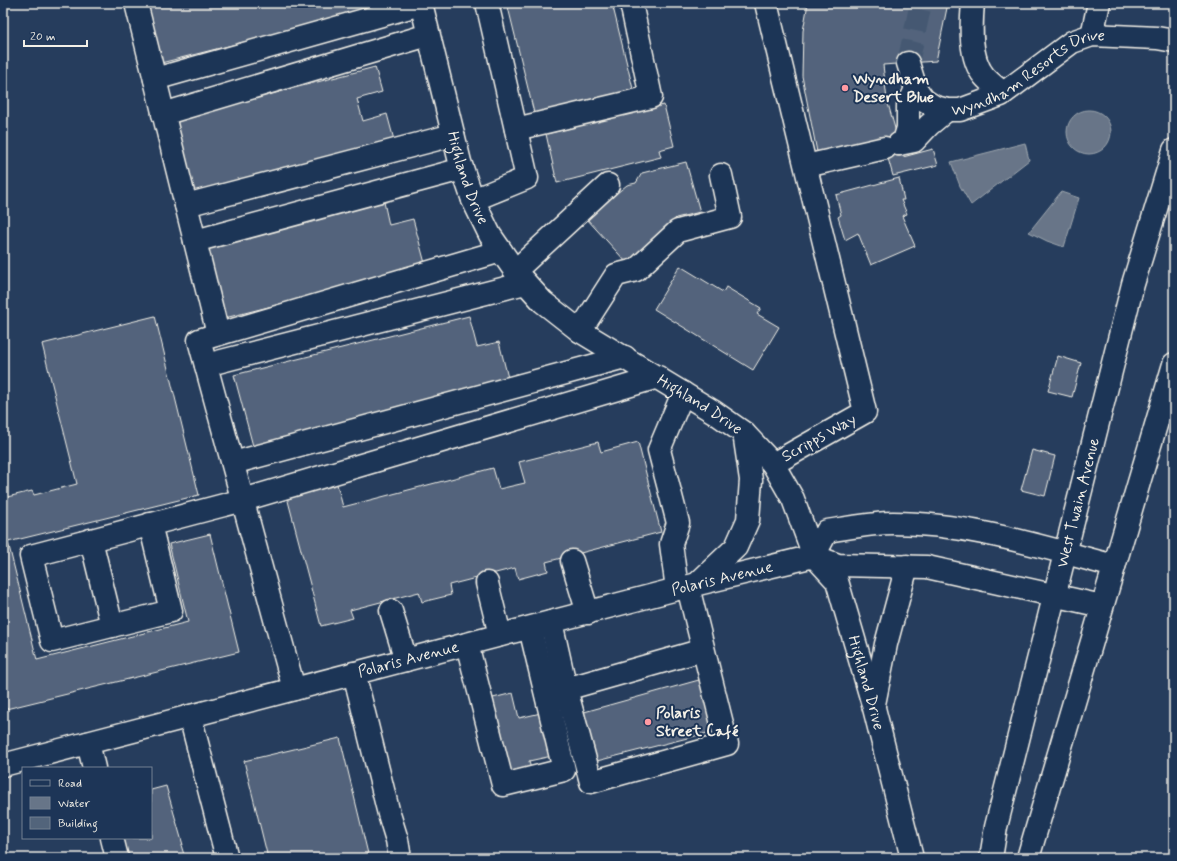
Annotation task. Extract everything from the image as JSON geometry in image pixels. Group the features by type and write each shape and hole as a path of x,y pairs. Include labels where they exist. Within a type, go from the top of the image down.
{"street":[{"path":"136,3 218,334"},
{"path":"473,200 527,178 487,3"},
{"path":"516,129 651,96 631,3"},
{"path":"766,3 806,166 885,148"},
{"path":"973,3 972,39 977,63 984,76 1003,93"},
{"path":"1092,35 1099,3"},
{"path":"154,79 421,4"},
{"name":"Highland Drive","path":"421,4 462,169 473,200 490,235 520,277 543,302 580,331 714,412 744,433 773,464 793,499 814,556 837,581 874,708 912,858"},
{"path":"163,114 428,35"},
{"name":"Wyndham Resorts Drive","path":"908,63 916,89 924,100 935,107 947,110 960,110 1003,93 1072,42 1092,35 1157,38 1174,41"},
{"path":"916,89 908,106 908,128 904,141 899,144 914,141 929,125 947,110"},
{"path":"186,205 453,135"},
{"name":"West Twain Avenue","path":"991,858 996,827 1133,284 1174,150"},
{"name":"Scripps Way","path":"773,464 866,412 806,166"},
{"path":"195,240 462,169"},
{"path":"580,331 616,275 636,270 678,231 730,217 721,175"},
{"path":"206,365 520,277 608,185"},
{"path":"294,689 199,340 501,251"},
{"path":"233,463 624,357"},
{"path":"1028,858 1174,364"},
{"path":"150,524 171,611 52,641 31,556 150,524 243,500 658,378"},
{"path":"551,622 566,689 590,782 727,744 687,587 671,544 678,523 660,450 683,393"},
{"path":"687,587 736,547 748,520 751,480 744,433"},
{"path":"1102,606 927,567 838,565 814,556 826,531 892,523 944,526 1011,539 1114,566"},
{"path":"92,540 112,626"},
{"name":"Polaris Avenue","path":"3,765 500,635 814,556"},
{"path":"572,560 588,613"},
{"path":"874,708 886,644 907,566"},
{"path":"487,583 500,635"},
{"path":"391,611 406,660"},
{"path":"467,644 503,785 557,772 564,770 530,628"},
{"path":"566,689 703,650"},
{"path":"354,674 389,814 397,840 400,858"},
{"path":"190,716 227,858"},
{"path":"88,743 94,767"},
{"path":"112,839 117,858"}],"water":[{"path":"1085,110 1093,110 1105,116 1111,128 1111,136 1105,148 1093,154 1085,154 1073,148 1067,136 1067,128 1073,116"},
{"path":"1025,143 1029,160 971,205 960,186 951,162"},
{"path":"1061,192 1079,198 1064,247 1029,232"}],"building":[{"path":"142,3 361,3 363,12 157,64"},
{"path":"507,3 612,3 634,93 535,117"},
{"name":"Wyndham Desert Blue","path":"808,3 948,3 936,61 883,65 887,100 903,157 933,149 938,165 893,176 882,137 817,152 802,76 803,31"},
{"path":"375,67 382,92 357,99 363,121 387,114 394,140 190,193 171,120"},
{"path":"664,105 674,146 659,150 661,157 557,183 546,134"},
{"path":"686,162 700,212 676,218 627,263 586,218 627,185 636,183 642,173"},
{"path":"899,178 904,200 901,200 907,214 902,216 915,246 871,265 858,233 845,240 838,217 841,215 836,195"},
{"path":"384,202 389,225 413,219 426,267 221,319 203,247"},
{"path":"680,266 723,292 726,287 761,308 757,314 779,327 753,370 654,309"},
{"path":"155,316 199,495 8,542 37,660 188,622 169,544 210,534 239,652 6,709 3,698 3,498 32,491 34,495 77,484 42,344"},
{"path":"469,316 477,347 499,342 509,382 253,446 234,375"},
{"path":"1058,356 1081,363 1072,397 1048,391"},
{"path":"598,442 601,452 638,442 661,532 546,562 548,571 518,579 515,568 449,585 451,595 422,602 419,592 350,610 353,618 321,626 287,497 337,484 343,507 493,468 499,489 525,483 519,462"},
{"path":"1032,450 1055,456 1045,496 1021,490"},
{"name":"Polaris Street Café","path":"706,678 719,730 589,763 577,714"},
{"path":"513,693 519,718 541,713 552,756 529,761 531,770 508,776 489,699"},
{"path":"340,738 369,858 268,858 244,761"},
{"path":"166,786 183,845 181,845 185,858 124,858 119,839 152,839 152,790"}],"tunnel":[{"path":"908,63 921,3"}],"place":[{"name":"Wyndham Desert Blue","path":"845,88"},
{"name":"Polaris Street Café","path":"648,722"}]}
